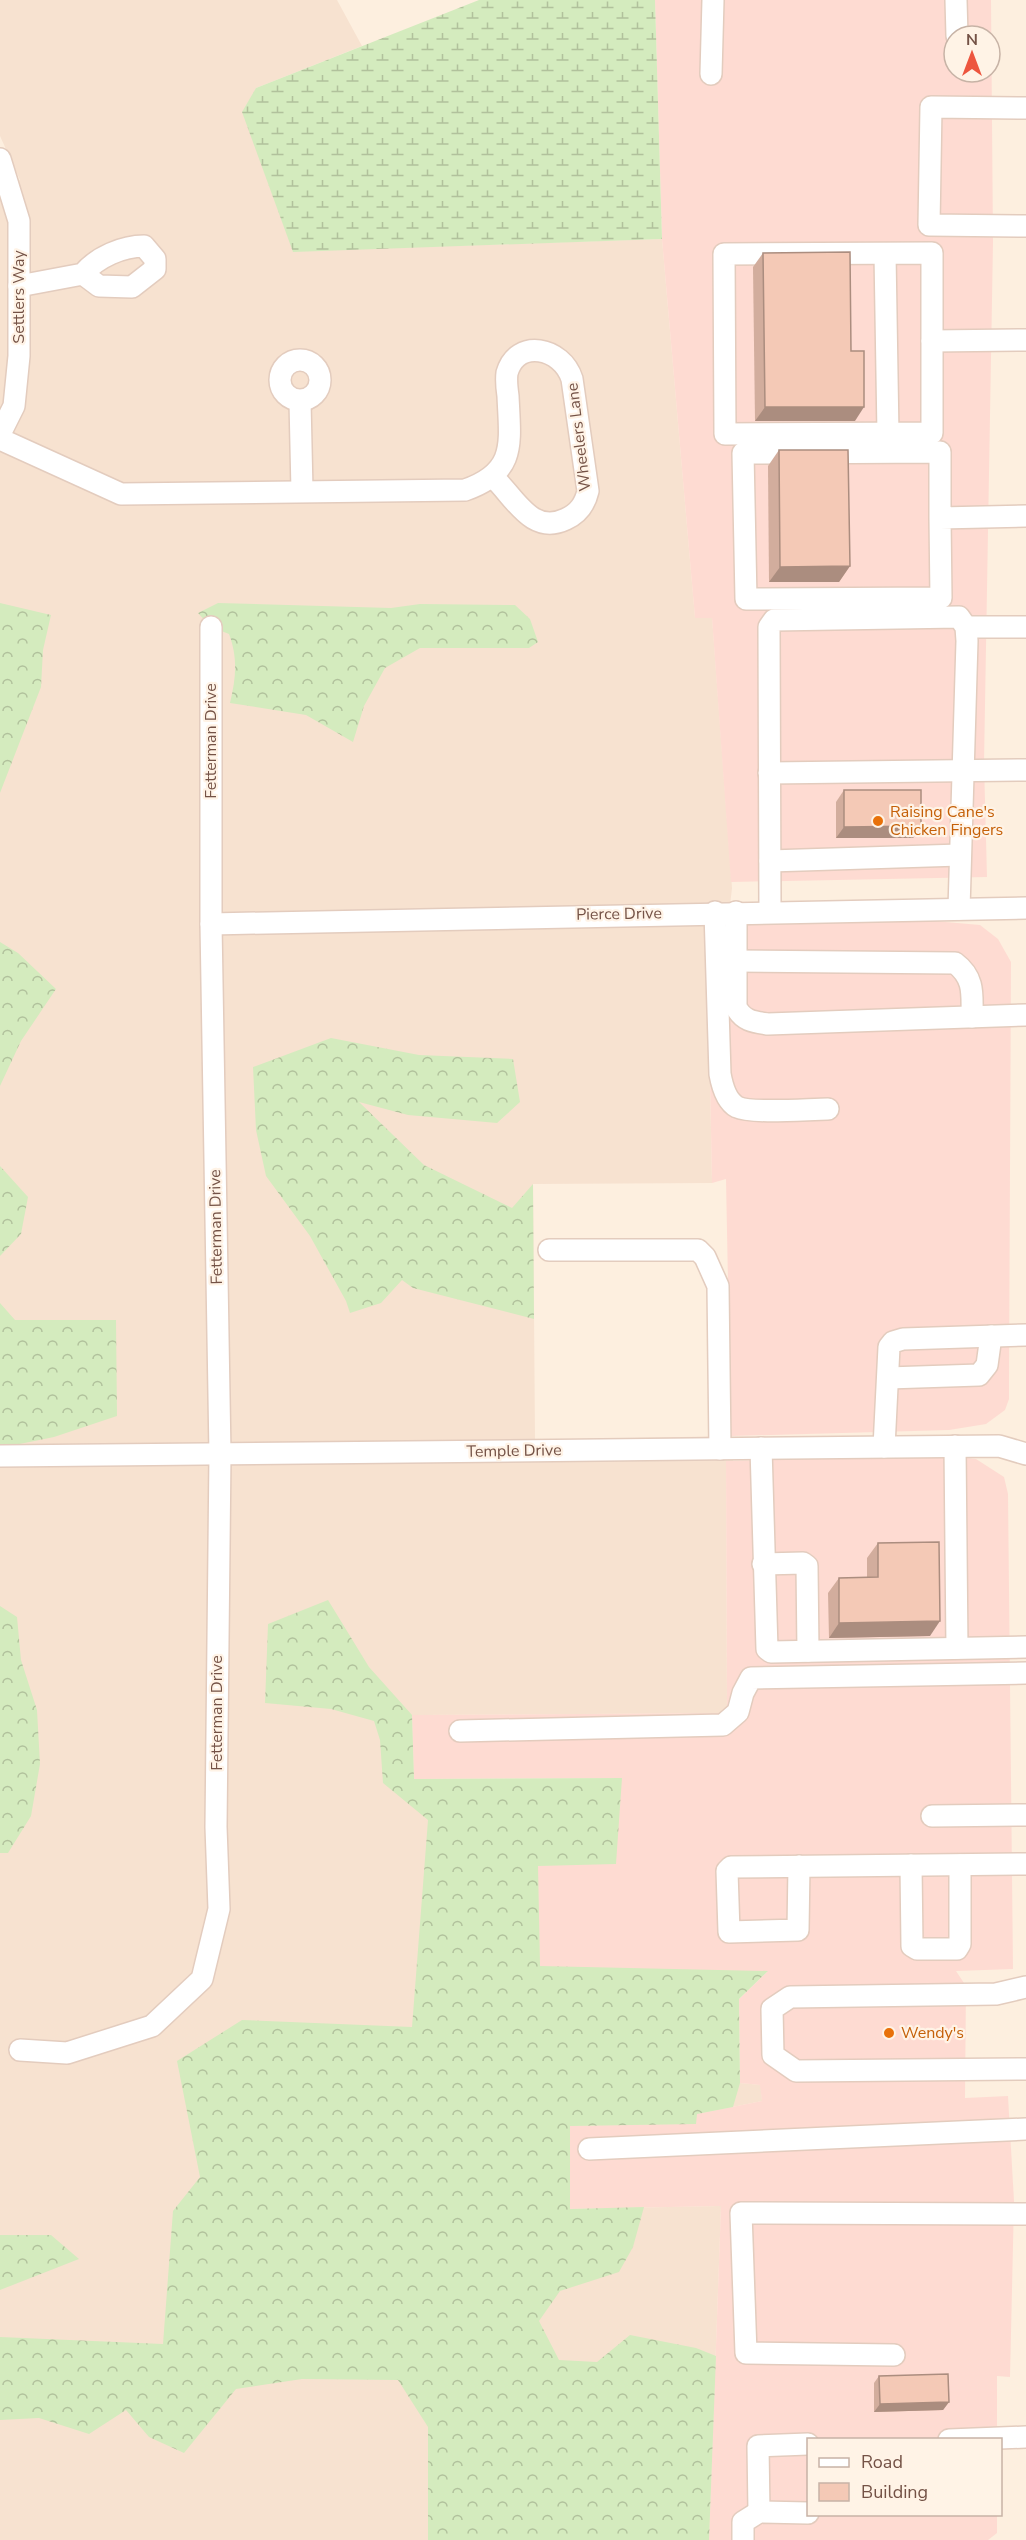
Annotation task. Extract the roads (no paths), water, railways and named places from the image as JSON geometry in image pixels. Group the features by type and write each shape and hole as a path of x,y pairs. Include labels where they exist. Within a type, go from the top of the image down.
{"street":[{"path":"711,74 713,0"},
{"path":"956,0 957,24"},
{"path":"1026,108 931,107 930,225 1026,226"},
{"name":"Settlers Way","path":"0,159 19,221 19,356 14,406 0,436"},
{"path":"932,253 932,341 932,433 725,434 724,254 932,253"},
{"path":"885,254 888,434"},
{"path":"19,286 83,274"},
{"path":"932,341 1026,340"},
{"name":"Wheelers Lane","path":"543,351 555,354 565,363 572,379 588,491 584,503 577,513 559,522 536,521 522,512 507,490 493,477 506,459 510,442 507,375 509,369 525,354 543,351"},
{"path":"300,401 302,491"},
{"path":"0,436 121,494 465,490 493,477"},
{"path":"940,452 940,518 941,598 746,599 744,453 940,452"},
{"path":"940,518 1026,516"},
{"path":"770,911 767,634 774,620 959,617 966,627 959,909"},
{"name":"Fetterman Drive","path":"20,2050 67,2053 152,2026 202,1979 219,1909 216,1827 220,1454 211,924 211,627"},
{"path":"966,627 1026,627"},
{"path":"769,773 1026,770"},
{"path":"770,861 960,855"},
{"name":"Pierce Drive","path":"211,924 770,911 1026,908"},
{"path":"726,912 736,961 736,1007 740,1015 749,1021 768,1024 1026,1016"},
{"path":"726,912 720,1074 723,1088 737,1107 828,1109"},
{"path":"736,961 947,962 962,968 972,983 972,1017"},
{"path":"549,1250 698,1250 705,1257 718,1286 720,1449"},
{"path":"884,1447 889,1347 893,1342 903,1339 1026,1335"},
{"path":"888,1378 979,1375 987,1365 991,1336"},
{"path":"955,1446 957,1648"},
{"name":"Temple Drive","path":"0,1456 955,1446 999,1446 1026,1454"},
{"path":"761,1449 766,1649 771,1652 1026,1647"},
{"path":"763,1564 803,1563 807,1566 808,1651"},
{"path":"460,1731 723,1725 738,1712 743,1693 751,1678 1026,1673"},
{"path":"932,1816 1026,1815"},
{"path":"799,1866 798,1930 729,1932 728,1869 799,1866 1026,1864"},
{"path":"911,1865 912,1946 917,1949 957,1949 960,1944 960,1865"},
{"path":"1026,1987 996,1994 790,1997 771,2009 773,2055 796,2071 1026,2069"},
{"path":"589,2149 1026,2129"},
{"path":"894,2355 746,2353 741,2212 1026,2214"},
{"path":"994,2438 1026,2437"},
{"path":"759,2512 758,2446 807,2444"},
{"path":"743,2540 743,2522 759,2512 807,2513"}],"place":[{"name":"Raising Cane's Chicken Fingers","path":"878,821"},
{"name":"Wendy's","path":"889,2033"}]}
